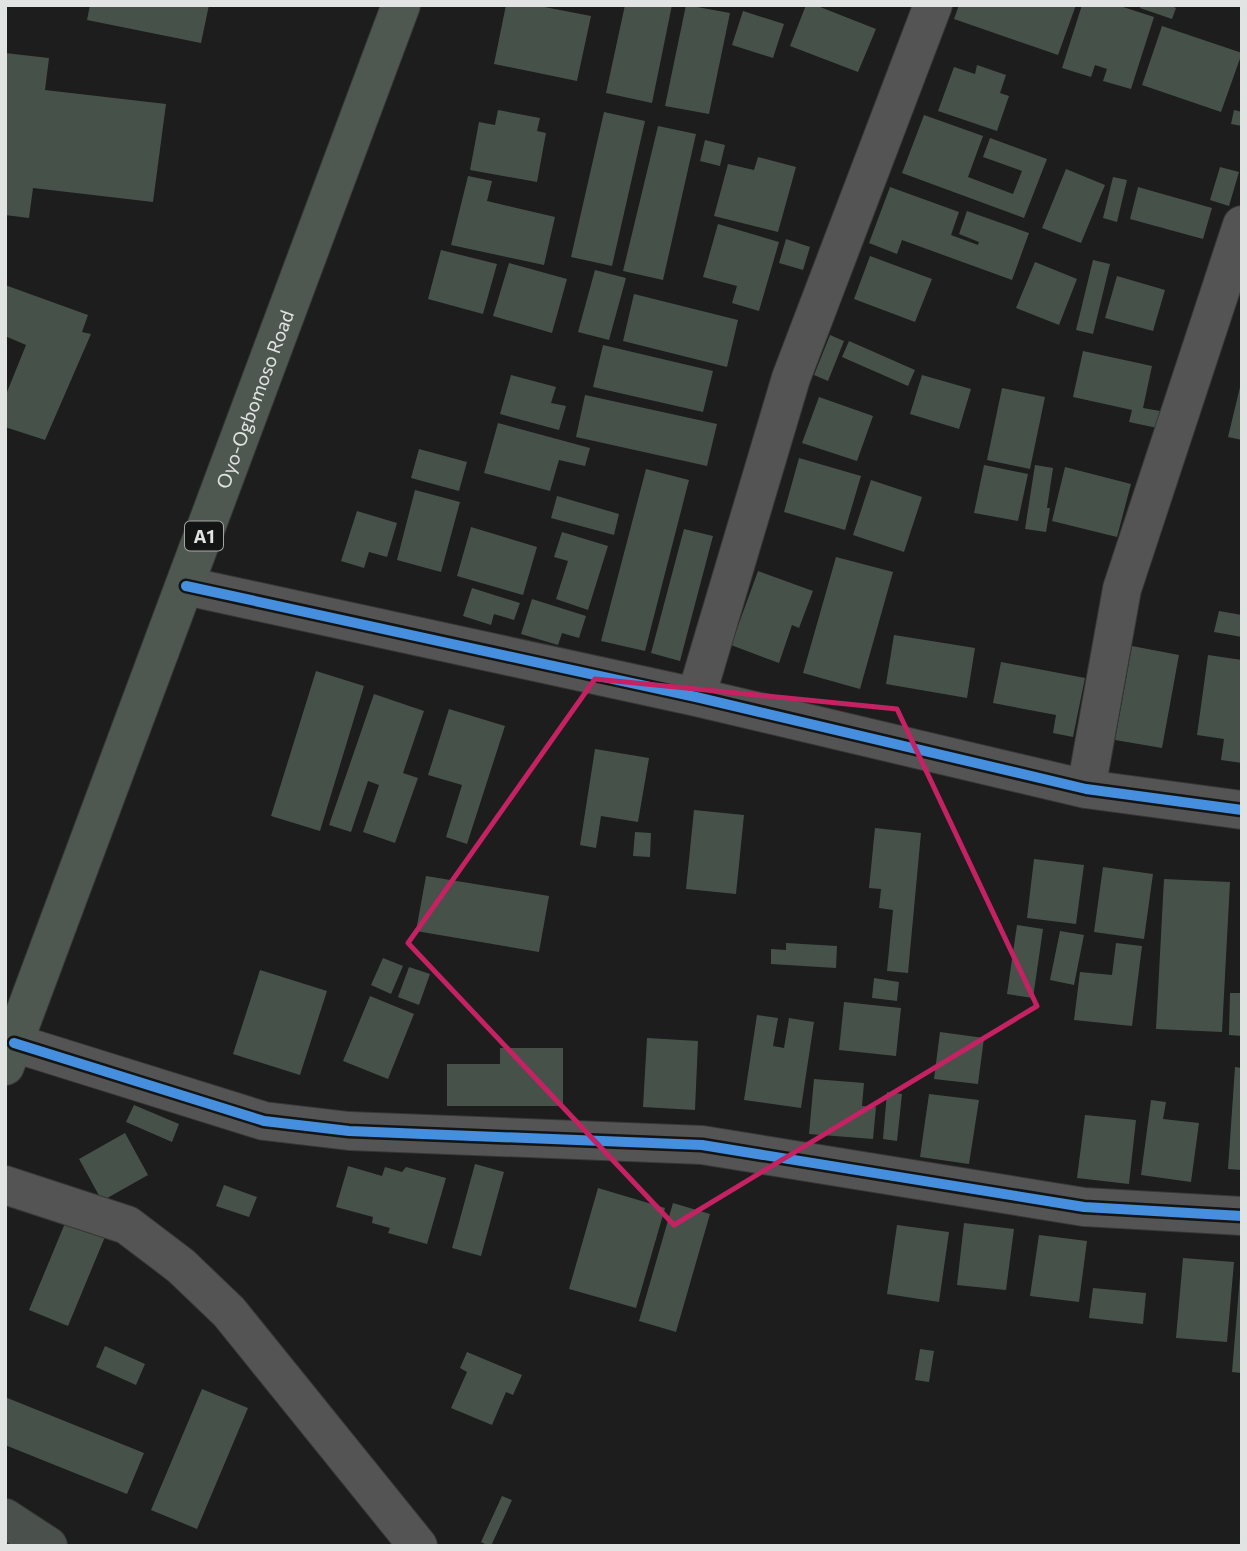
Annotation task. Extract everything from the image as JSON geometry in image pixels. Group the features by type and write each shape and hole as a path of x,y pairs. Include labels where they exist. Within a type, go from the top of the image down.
{"highway":[{"name":"Oyo-Ogbomoso Road","path":"9,1054 401,5"}],"main road":[{"path":"5,1518 44,1544"}],"street":[{"path":"696,697 791,378 933,5"},
{"path":"1086,789 1122,589 1242,225"},
{"path":"186,586 696,697 1086,789 1242,810"},
{"path":"9,1054 264,1121 349,1131 702,1145 1084,1207 1242,1216"},
{"path":"5,1185 127,1225 181,1266 229,1312 418,1546"}],"highlighted area":[{"path":"595,679 897,709 1037,1006 674,1225 408,943"}],"building":[{"path":"90,5 209,5 201,43 87,20"},
{"path":"506,5 534,5 591,16 577,81 494,64"},
{"path":"625,5 672,5 652,103 606,93"},
{"path":"686,5 730,13 709,114 665,106"},
{"path":"806,5 815,5 876,29 858,72 790,46"},
{"path":"959,5 1076,5 1058,55 954,19"},
{"path":"1082,5 1117,5 1154,17 1131,89 1103,81 1107,69 1095,65 1091,77 1062,68"},
{"path":"1141,5 1169,5 1176,8 1172,19 1140,8"},
{"path":"743,11 784,24 773,58 732,45"},
{"path":"1162,26 1242,53 1221,112 1142,85"},
{"path":"5,53 49,58 45,90 166,104 153,202 33,188 29,218 5,215"},
{"path":"977,65 1006,75 1000,93 1009,96 997,131 938,111 954,67 975,74"},
{"path":"498,110 540,118 537,131 546,133 537,182 470,170 479,122 495,125"},
{"path":"1234,110 1242,112 1242,126 1231,124"},
{"path":"604,112 645,121 612,266 571,257"},
{"path":"924,115 983,136 968,177 1013,194 1022,171 983,157 990,138 1047,159 1024,218 902,173"},
{"path":"658,126 696,134 663,280 623,271"},
{"path":"705,140 725,145 720,166 700,161"},
{"path":"758,157 796,167 778,232 714,216 728,164 754,170"},
{"path":"1220,167 1239,172 1229,206 1210,200"},
{"path":"1066,169 1105,185 1081,243 1042,228"},
{"path":"468,176 492,181 487,201 555,217 544,265 451,245"},
{"path":"1113,177 1127,180 1117,222 1103,218"},
{"path":"890,187 959,212 951,235 978,245 979,242 959,234 967,211 1029,233 1012,280 902,240 897,254 869,243"},
{"path":"1138,187 1212,208 1203,239 1130,219"},
{"path":"718,224 779,242 759,311 732,303 737,286 703,277"},
{"path":"786,239 810,247 803,270 779,263"},
{"path":"441,250 497,264 483,314 428,299"},
{"path":"870,256 932,279 915,322 854,299"},
{"path":"1093,260 1110,264 1093,334 1076,330"},
{"path":"1035,262 1077,279 1059,325 1016,308"},
{"path":"509,263 567,279 552,333 493,316"},
{"path":"595,270 626,278 609,340 578,332"},
{"path":"1117,276 1165,290 1153,331 1105,318"},
{"path":"5,285 88,315 82,332 91,334 45,440 5,427 5,397 26,345 5,336"},
{"path":"634,294 738,320 727,367 623,341"},
{"path":"830,335 844,341 828,381 814,375"},
{"path":"849,341 915,370 908,386 842,357"},
{"path":"603,345 713,371 703,412 593,387"},
{"path":"1083,351 1152,366 1143,408 1160,411 1157,428 1129,422 1132,410 1073,397"},
{"path":"511,375 556,387 551,403 566,406 559,430 500,414"},
{"path":"922,375 971,389 959,429 910,414"},
{"path":"1242,383 1242,440 1228,437"},
{"path":"1002,388 1045,397 1030,469 987,460"},
{"path":"585,395 717,424 707,466 576,437"},
{"path":"819,397 873,416 857,461 802,443"},
{"path":"498,423 590,448 585,466 559,460 550,491 484,473"},
{"path":"419,449 467,462 459,491 411,478"},
{"path":"799,458 861,476 845,530 784,512"},
{"path":"984,465 1028,474 1018,521 974,513"},
{"path":"1035,465 1053,468 1046,532 1025,529"},
{"path":"1065,467 1131,484 1117,537 1052,521"},
{"path":"646,469 689,480 645,651 601,641"},
{"path":"871,480 922,497 904,552 853,535"},
{"path":"415,490 460,502 441,572 397,560"},
{"path":"557,496 619,514 614,535 551,518"},
{"path":"357,511 397,523 387,557 369,552 364,568 341,561"},
{"path":"471,527 537,547 523,595 457,576"},
{"path":"684,529 713,536 680,661 651,653"},
{"path":"562,532 608,546 588,610 556,599 568,561 554,557"},
{"path":"836,557 893,572 860,689 803,673"},
{"path":"758,571 813,591 799,628 792,625 779,663 731,645"},
{"path":"472,588 520,603 514,620 494,614 491,625 463,616"},
{"path":"532,599 586,616 579,638 562,633 558,645 521,634"},
{"path":"1219,611 1242,615 1242,637 1214,632"},
{"path":"894,635 975,648 967,698 886,684"},
{"path":"1132,646 1179,655 1162,748 1115,740"},
{"path":"1208,655 1242,660 1242,763 1221,760 1224,739 1197,735"},
{"path":"1001,662 1085,678 1073,737 1053,733 1056,715 993,703"},
{"path":"316,671 364,686 320,831 271,816"},
{"path":"374,694 424,711 403,773 418,778 395,843 363,832 379,785 368,781 351,832 329,825"},
{"path":"449,709 505,726 467,844 446,837 462,785 428,775"},
{"path":"595,749 649,758 638,822 601,816 596,848 580,845"},
{"path":"694,810 744,815 736,894 686,889"},
{"path":"875,828 921,833 908,973 887,971 893,910 879,908 881,889 869,888"},
{"path":"635,832 651,833 650,857 633,856"},
{"path":"1034,859 1084,865 1076,924 1027,918"},
{"path":"1103,867 1153,874 1144,939 1094,932"},
{"path":"426,876 549,896 539,952 416,931"},
{"path":"1164,879 1230,882 1222,1032 1156,1029"},
{"path":"1017,925 1043,929 1033,998 1007,994"},
{"path":"1060,931 1084,935 1074,985 1050,980"},
{"path":"786,943 837,946 836,968 771,964 771,949 786,950"},
{"path":"1116,943 1142,946 1132,1026 1074,1020 1080,972 1112,975"},
{"path":"383,958 403,966 391,994 371,985"},
{"path":"409,967 430,974 419,1005 398,997"},
{"path":"260,970 327,991 300,1075 233,1054"},
{"path":"874,978 899,982 897,1001 872,998"},
{"path":"1230,993 1242,993 1242,1036 1229,1035"},
{"path":"370,996 414,1014 388,1079 343,1061"},
{"path":"844,1002 901,1008 896,1056 839,1050"},
{"path":"757,1015 778,1018 773,1046 784,1048 789,1018 814,1022 801,1108 744,1100"},
{"path":"940,1032 984,1038 978,1084 934,1079"},
{"path":"647,1038 698,1041 695,1110 643,1107"},
{"path":"500,1048 563,1048 563,1106 447,1106 447,1064 500,1064"},
{"path":"1235,1067 1242,1068 1242,1170 1228,1169"},
{"path":"814,1079 864,1083 862,1106 876,1107 873,1139 809,1134"},
{"path":"887,1092 902,1094 897,1141 883,1139"},
{"path":"929,1094 979,1100 969,1164 920,1157"},
{"path":"1151,1100 1166,1102 1163,1119 1199,1123 1191,1182 1141,1175"},
{"path":"134,1105 179,1124 172,1142 126,1122"},
{"path":"1085,1115 1136,1120 1129,1184 1077,1178"},
{"path":"125,1133 148,1175 102,1201 79,1159"},
{"path":"475,1164 504,1172 481,1256 452,1248"},
{"path":"348,1166 382,1176 385,1167 402,1172 406,1167 446,1178 427,1244 388,1233 390,1228 372,1223 373,1217 336,1207"},
{"path":"224,1185 257,1197 249,1217 216,1206"},
{"path":"598,1188 665,1208 636,1308 569,1289"},
{"path":"673,1203 710,1214 676,1332 639,1321"},
{"path":"68,1216 107,1232 68,1326 29,1310"},
{"path":"964,1223 1014,1229 1006,1290 957,1285"},
{"path":"897,1225 949,1232 939,1302 887,1294"},
{"path":"1039,1235 1087,1241 1079,1302 1030,1296"},
{"path":"1183,1258 1234,1262 1227,1342 1176,1338"},
{"path":"1242,1276 1242,1373 1232,1372"},
{"path":"1093,1288 1146,1293 1143,1324 1089,1318"},
{"path":"105,1346 145,1364 136,1385 96,1367"},
{"path":"920,1349 934,1351 929,1382 915,1380"},
{"path":"467,1352 522,1375 513,1395 506,1392 492,1425 451,1408 467,1372 460,1368"},
{"path":"202,1389 248,1408 197,1529 151,1510"},
{"path":"5,1397 144,1453 127,1494 5,1445"},
{"path":"502,1496 512,1500 489,1546 481,1542"}],"cycle path":[{"path":"186,586 696,697 1086,789 1242,810"},
{"path":"14,1043 264,1121 349,1131 702,1145 1084,1207 1242,1216"}]}
